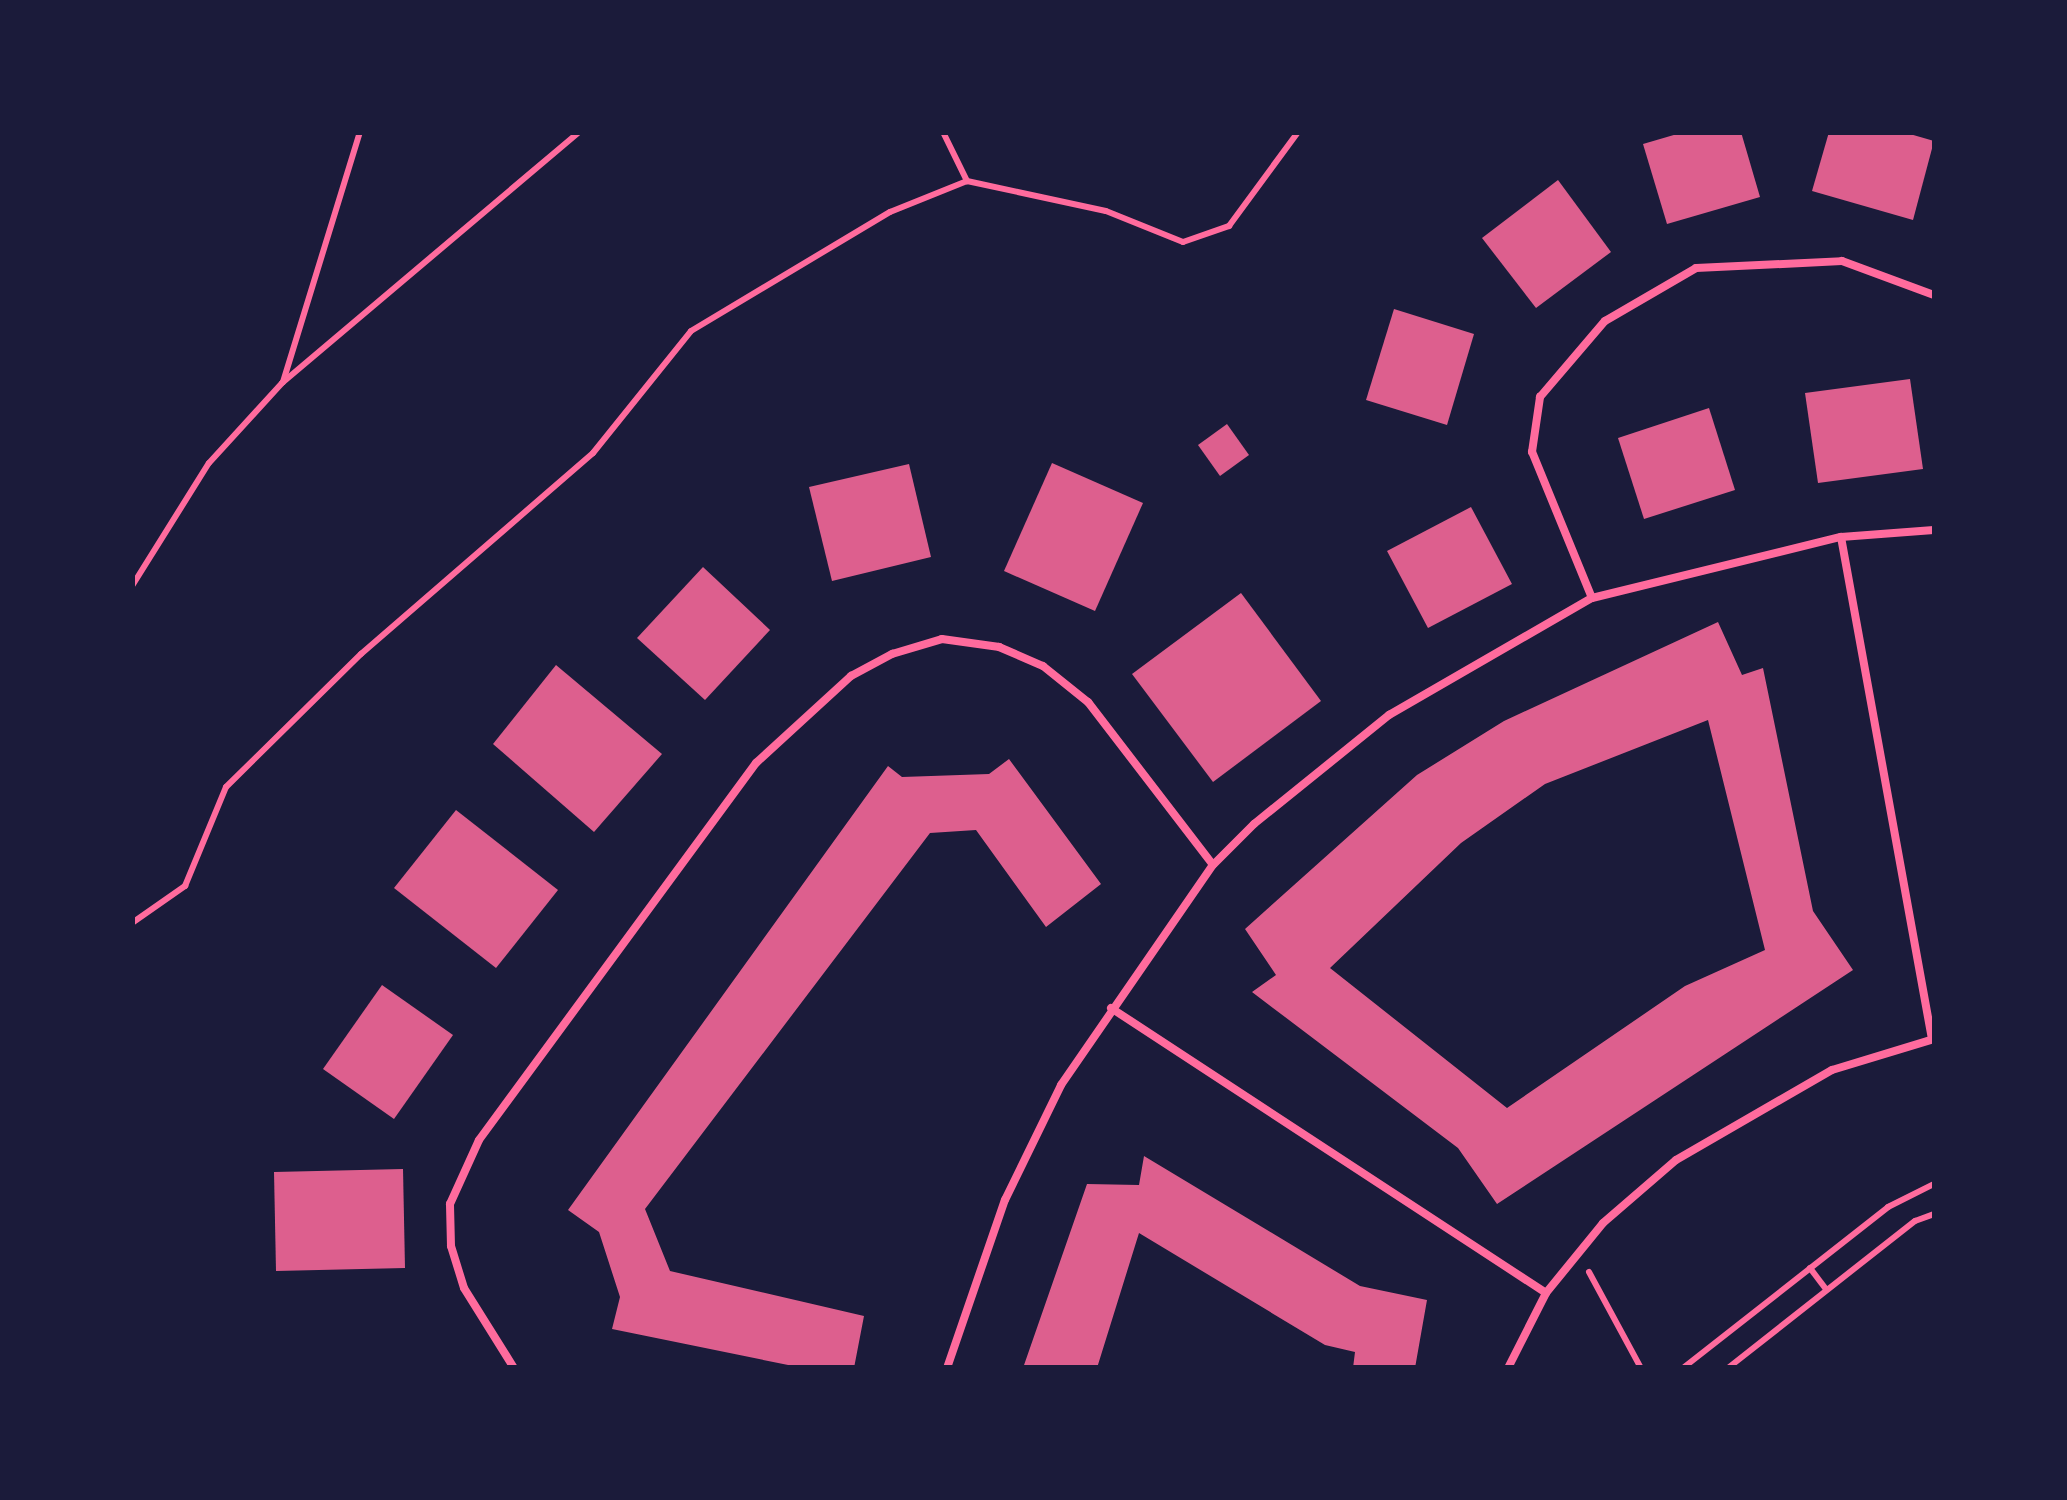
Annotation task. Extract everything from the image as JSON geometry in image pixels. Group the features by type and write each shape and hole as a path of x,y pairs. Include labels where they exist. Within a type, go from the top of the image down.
{"lane":[{"path":"1592,598 1532,452 1540,397 1605,320 1696,268 1842,261 1934,295"},
{"path":"948,1368 1005,1200 1060,1085 1213,865 1390,715 1592,598 1841,537 1934,530"},
{"path":"1508,1368 1546,1293 1579,1252 1676,1160 1744,1115 1832,1070 1934,1039 1841,537"},
{"path":"514,1368 464,1288 451,1246 450,1204 479,1140 756,763 852,676 892,654 942,639 998,647 1042,666 1088,702 1213,865"},
{"path":"1111,1008 1546,1293"}],"path":[{"path":"282,383 360,132"},
{"path":"132,586 210,463 282,383 579,132"},
{"path":"943,132 967,181"},
{"path":"132,923 185,886 226,787 361,654 594,452 690,332 890,212 967,181 1106,211 1184,242 1229,226 1298,132"},
{"path":"1683,1368 1904,1196 1934,1184"},
{"path":"1728,1368 1915,1221 1934,1214"},
{"path":"1579,1252 1641,1368"},
{"path":"1810,1268 1826,1289"}],"building":[{"path":"1684,132 1741,132 1760,197 1667,224 1643,144"},
{"path":"1829,132 1903,132 1934,141 1913,220 1812,191"},
{"path":"1558,180 1611,252 1536,308 1482,238"},
{"path":"1394,309 1474,334 1447,425 1366,400"},
{"path":"1910,379 1923,469 1818,483 1805,393"},
{"path":"1709,408 1735,490 1644,519 1618,438"},
{"path":"1227,424 1249,455 1220,476 1198,445"},
{"path":"1052,463 1143,503 1095,611 1004,571"},
{"path":"909,464 931,557 832,581 809,487"},
{"path":"1471,507 1512,584 1428,628 1387,551"},
{"path":"703,567 770,630 705,700 637,638"},
{"path":"1241,593 1321,701 1213,782 1132,674"},
{"path":"1718,622 1742,675 1763,668 1813,911 1853,970 1497,1204 1458,1148 1252,992 1276,975 1245,929 1417,775 1504,721","holes":["1708,720 1765,950 1685,986 1507,1108 1330,968 1461,843 1545,784"]},
{"path":"556,665 662,754 594,832 493,744"},
{"path":"1009,759 1101,884 1046,927 976,830 930,833 645,1209 670,1271 864,1316 854,1368 803,1368 612,1329 620,1297 599,1232 568,1210 888,766 902,777 989,774"},
{"path":"456,810 558,890 496,968 394,888"},
{"path":"382,985 453,1035 394,1119 323,1069"},
{"path":"1144,1156 1360,1286 1427,1300 1415,1368 1353,1368 1355,1352 1325,1345 1139,1233 1097,1368 1023,1368 1087,1184 1139,1185"},
{"path":"403,1169 405,1268 276,1271 274,1172"}]}
